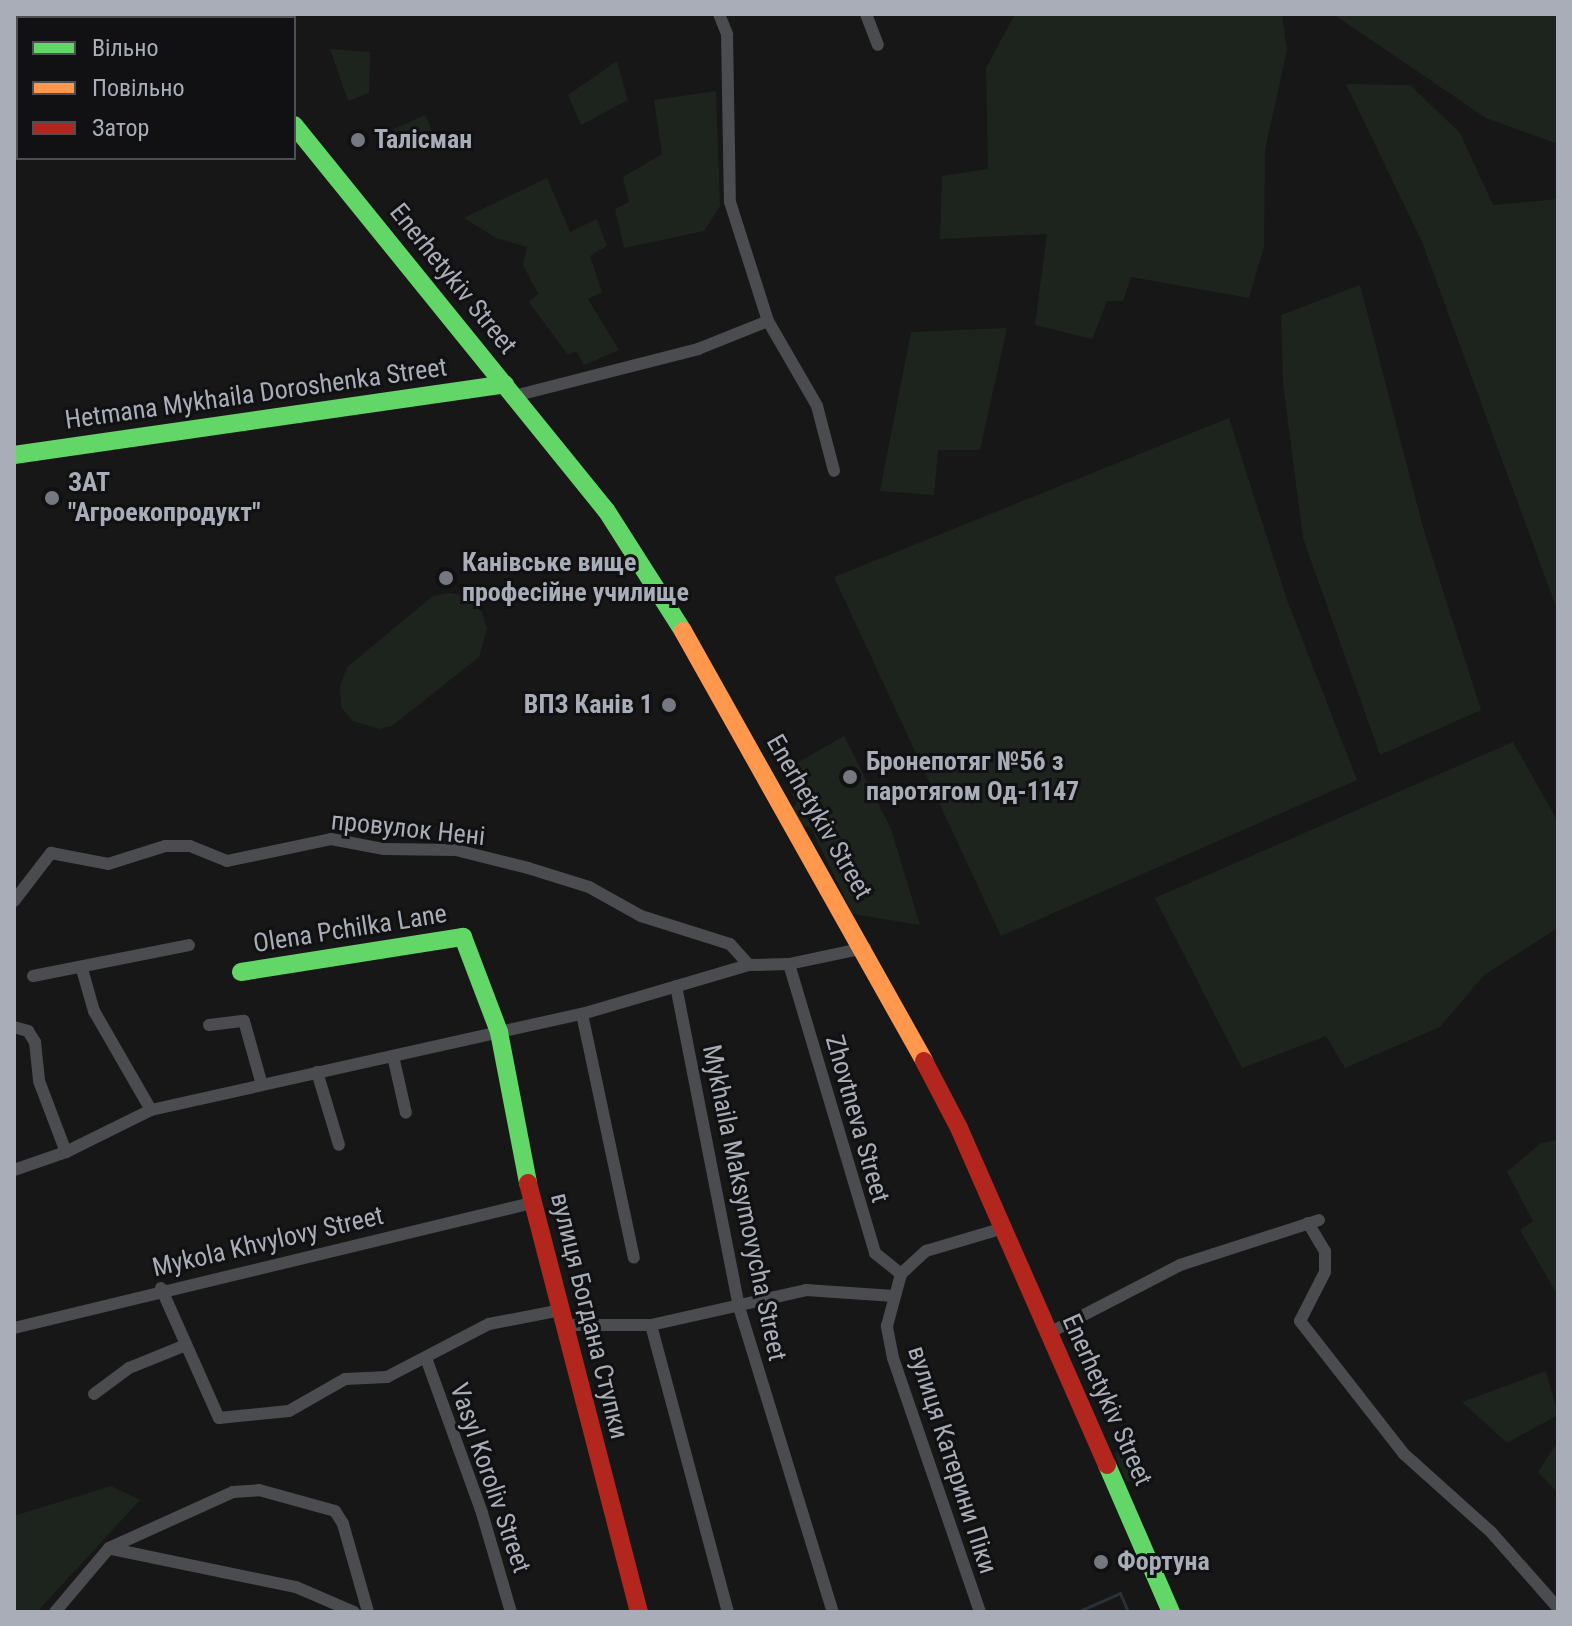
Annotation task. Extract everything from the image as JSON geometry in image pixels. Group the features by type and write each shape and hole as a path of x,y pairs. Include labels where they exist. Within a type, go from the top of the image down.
{"main road":[{"name":"Enerhetykiv Street","path":"296,127 509,390 641,560 865,948 959,1128 1171,1612"},
{"name":"Hetmana Mykhaila Doroshenka Street","path":"14,455 509,390"},
{"name":"Olena Pchilka Lane","path":"241,972 463,937 499,1032"},
{"name":"вулиця Богдана Ступки","path":"499,1032 532,1203 639,1612"}],"street":[{"path":"719,14 727,34 730,202 768,321 817,406 834,471"},
{"path":"866,14 878,45"},
{"path":"509,390 698,349 768,321"},
{"name":"провулок Нені","path":"14,901 51,853 108,864 165,846 190,846 227,861 331,839 384,849 456,850 528,868 589,887 641,916 730,944 749,965"},
{"path":"33,976 82,969 189,945"},
{"path":"14,1170 66,1152 151,1110 582,1014 749,965 789,964 865,948"},
{"name":"Zhovtneva Street","path":"789,964 875,1253 901,1274"},
{"path":"82,969 94,1011 151,1110"},
{"name":"Mykhaila Maksymovycha Street","path":"676,986 739,1307 833,1612"},
{"path":"582,1014 634,1258"},
{"path":"209,1025 244,1021 262,1085"},
{"path":"14,1027 28,1031 35,1042 39,1081 66,1152"},
{"path":"393,1056 406,1113"},
{"path":"317,1072 339,1145"},
{"name":"Mykola Khvylovy Street","path":"14,1328 161,1288 532,1203"},
{"path":"1049,1333 1180,1265 1314,1221 1325,1251 1325,1272 1300,1321 1404,1454 1491,1532 1558,1608"},
{"path":"901,1274 926,1251 1003,1228"},
{"name":"вулиця Катерини Піки","path":"901,1274 887,1326 893,1358 980,1612"},
{"path":"161,1288 219,1418 289,1411 345,1379 387,1377 489,1324 563,1318 651,1325 806,1290 894,1296"},
{"path":"651,1325 728,1612"},
{"path":"94,1394 129,1368 186,1345"},
{"name":"Vasyl Koroliv Street","path":"426,1358 482,1513 511,1612"},
{"path":"55,1612 109,1548 233,1492 259,1490 335,1511 343,1524 368,1612"},
{"path":"109,1548 138,1550 296,1587 354,1612"}],"shaded area":[{"path":"1015,14 1282,14 1287,50 1265,150 1264,247 1249,298 1131,277 1123,301 1107,301 1092,339 1035,325 1047,234 940,239 942,176 988,169 986,68"},
{"path":"1333,14 1558,14 1558,144 1486,118"},
{"path":"330,49 370,52 369,93 348,101"},
{"path":"617,61 628,100 581,125 568,95"},
{"path":"1346,84 1410,85 1460,133 1493,205 1558,199 1558,612 1422,242"},
{"path":"716,91 720,206 704,231 624,248 615,209 629,202 623,177 662,154 654,100"},
{"path":"425,115 435,137 404,151 394,129"},
{"path":"547,178 570,232 597,219 607,246 590,256 602,292 588,299 619,350 584,365 576,351 568,355 529,302 538,294 523,265 527,247 496,238 464,218"},
{"path":"1360,285 1424,531 1481,710 1380,755 1303,538 1283,383 1281,315"},
{"path":"1007,328 980,450 938,450 934,495 880,491 911,332"},
{"path":"1229,418 1287,600 1357,780 1001,936 834,577"},
{"path":"449,593 461,595 482,612 487,629 479,657 392,726 379,729 353,721 341,707 340,686 347,667 433,596"},
{"path":"844,736 891,829 920,925 853,914 811,828 801,825 792,808 797,803 781,772"},
{"path":"1513,742 1558,822 1558,928 1484,975 1440,1027 1345,1068 1326,1036 1242,1068 1155,898"},
{"path":"1558,1140 1558,1296 1520,1230 1533,1221 1507,1172 1541,1143"},
{"path":"1546,1371 1558,1415 1507,1443 1462,1402"},
{"path":"1558,1441 1558,1493 1538,1472"},
{"path":"1122,1444 1133,1444 1146,1472 1138,1481 1126,1481 1115,1455"},
{"path":"111,1486 140,1500 37,1612 14,1612 14,1516"}],"waterway":[{"path":"1077,1612 1120,1593 1128,1612"}],"traffic: fast":[{"path":"296,127 606,510 683,631"},
{"path":"14,455 505,384"},
{"path":"241,972 463,937 499,1032 528,1183"},
{"path":"1107,1465 1171,1612"}],"traffic: slow":[{"path":"683,631 924,1061"}],"traffic: jam":[{"path":"924,1061 959,1128 1107,1465"},
{"path":"528,1183 639,1612"}],"place":[{"name":"Талісман","path":"358,140"},
{"name":"ЗАТ \"Агроекопродукт\"","path":"52,498"},
{"name":"Канівське вище професійне училище","path":"446,578"},
{"name":"ВПЗ Канів 1","path":"669,705"},
{"name":"Бронепотяг №56 з паротягом Од-1147","path":"850,777"},
{"name":"Фортуна","path":"1101,1562"}]}
